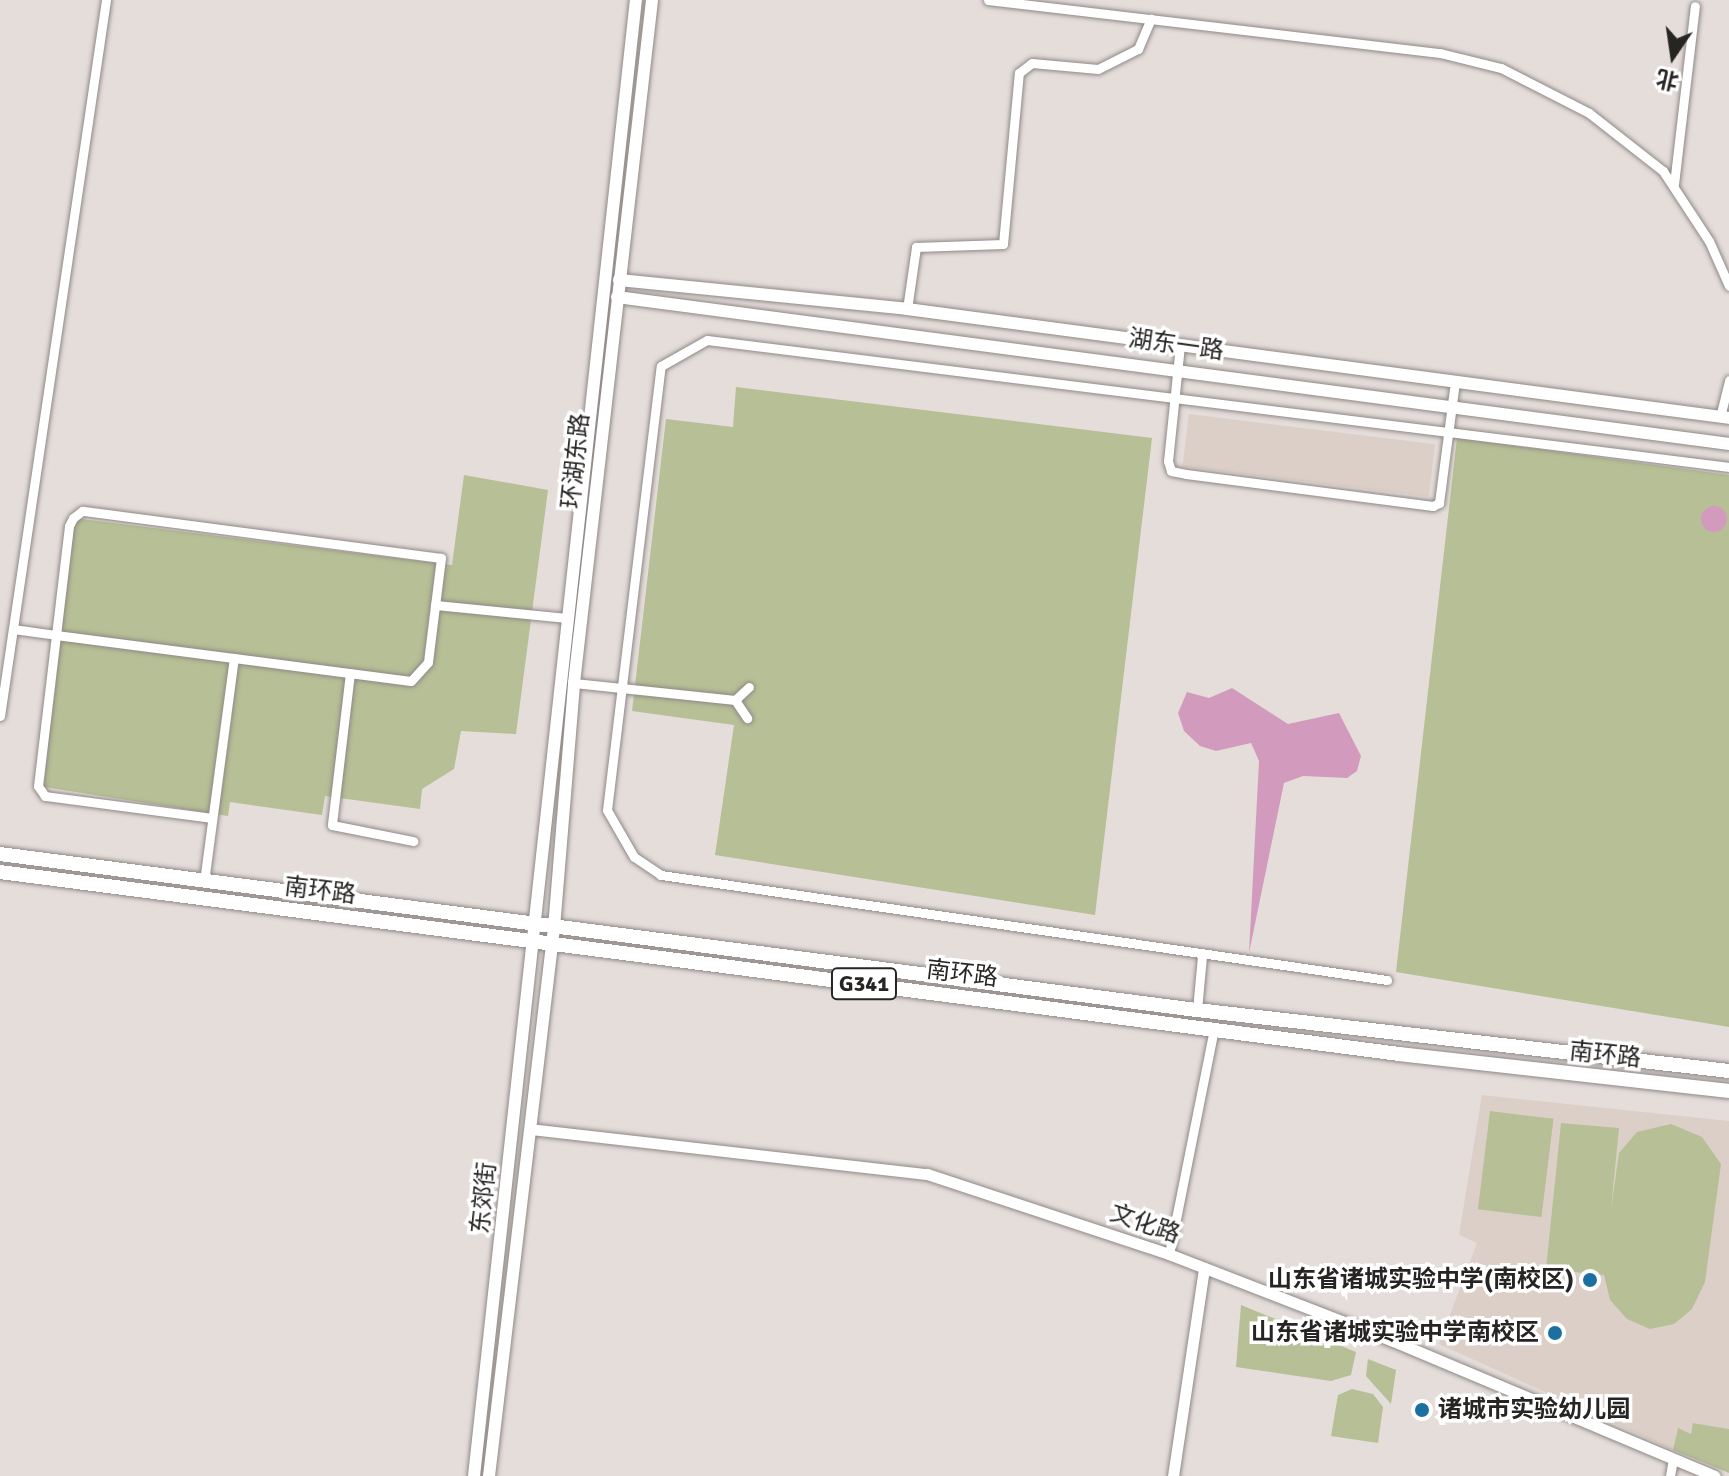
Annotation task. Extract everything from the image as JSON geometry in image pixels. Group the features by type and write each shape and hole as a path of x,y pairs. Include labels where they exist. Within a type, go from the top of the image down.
{"highway":[{"name":"南环路","path":"0,854 1197,1010 1729,1071"},
{"name":"南环路","path":"0,872 1214,1029 1729,1091"}],"main road":[{"name":"环湖东路","path":"536,926 636,0"},
{"name":"环湖东路","path":"554,928 574,683 652,0"},
{"name":"湖东一路","path":"619,280 907,309 1724,418"},
{"name":"湖东一路","path":"617,297 1178,367 1729,444"},
{"name":"东郊街","path":"474,1476 536,926"},
{"name":"东郊街","path":"489,1476 554,928"}],"street":[{"path":"0,716 106,0"},
{"path":"988,0 1440,53 1501,68 1616,130 1674,184 1721,263 1729,286"},
{"path":"1674,184 1695,6"},
{"path":"907,309 916,247 1003,244 1019,73 1032,63 1098,69 1138,49 1151,19"},
{"path":"1387,980 1202,956 650,870 621,842 607,810 661,366 707,340 1729,467"},
{"path":"1180,345 1171,471 1202,476 1433,506 1439,503 1455,382"},
{"path":"1724,418 1729,380"},
{"path":"13,629 56,635 411,681 421,674 428,662 441,558 82,511 69,526 56,635 38,786 45,796 212,818"},
{"path":"435,605 567,618"},
{"path":"204,882 234,658"},
{"path":"350,673 332,825 413,841"},
{"path":"574,683 735,700 749,687"},
{"path":"735,700 747,718"},
{"path":"1197,1010 1202,956"},
{"path":"1169,1254 1214,1029"},
{"name":"文化路","path":"530,1129 927,1174 1169,1254 1715,1476"},
{"path":"1173,1476 1204,1268"},
{"path":"1670,1476 1673,1459"}],"shaded area":[{"path":"1189,414 1435,444 1429,497 1183,467"},
{"path":"1714,506 1724,509 1727,519 1724,529 1714,532 1704,529 1701,519 1704,509"},
{"path":"1232,688 1288,724 1339,713 1361,756 1357,771 1347,778 1303,776 1284,783 1249,953 1259,761 1251,743 1216,751 1200,746 1184,731 1178,713 1187,692 1209,698"},
{"name":"山东省诸城实验中学(南校区)","path":"1482,1095 1729,1121 1729,1429 1694,1423 1692,1434 1678,1429 1673,1450 1439,1344 1477,1243 1459,1235"}],"green space":[{"path":"736,387 1152,438 1095,915 715,855 734,725 632,711 666,419 733,427"},
{"path":"1457,438 1729,475 1729,1027 1396,972"},
{"path":"464,475 548,490 516,734 461,731 454,769 422,789 420,809 325,796 322,815 230,802 228,816 38,786 73,518 452,565"},
{"path":"1490,1111 1554,1119 1541,1217 1478,1209"},
{"path":"1561,1123 1619,1128 1611,1209 1619,1153 1637,1132 1671,1124 1702,1137 1721,1164 1705,1282 1692,1309 1674,1324 1650,1329 1627,1319 1610,1300 1604,1275 1546,1269"},
{"path":"1241,1305 1356,1352 1351,1375 1331,1381 1236,1367"},
{"path":"1368,1359 1396,1370 1391,1404 1366,1376"},
{"path":"1352,1389 1373,1394 1383,1407 1378,1443 1331,1436 1338,1395"},
{"path":"1693,1423 1729,1429 1729,1473 1673,1450 1678,1428 1691,1434"}],"place":[{"name":"山东省诸城实验中学(南校区)","path":"1590,1280"},
{"name":"山东省诸城实验中学南校区","path":"1555,1333"},
{"name":"诸城市实验幼儿园","path":"1422,1410"}]}
